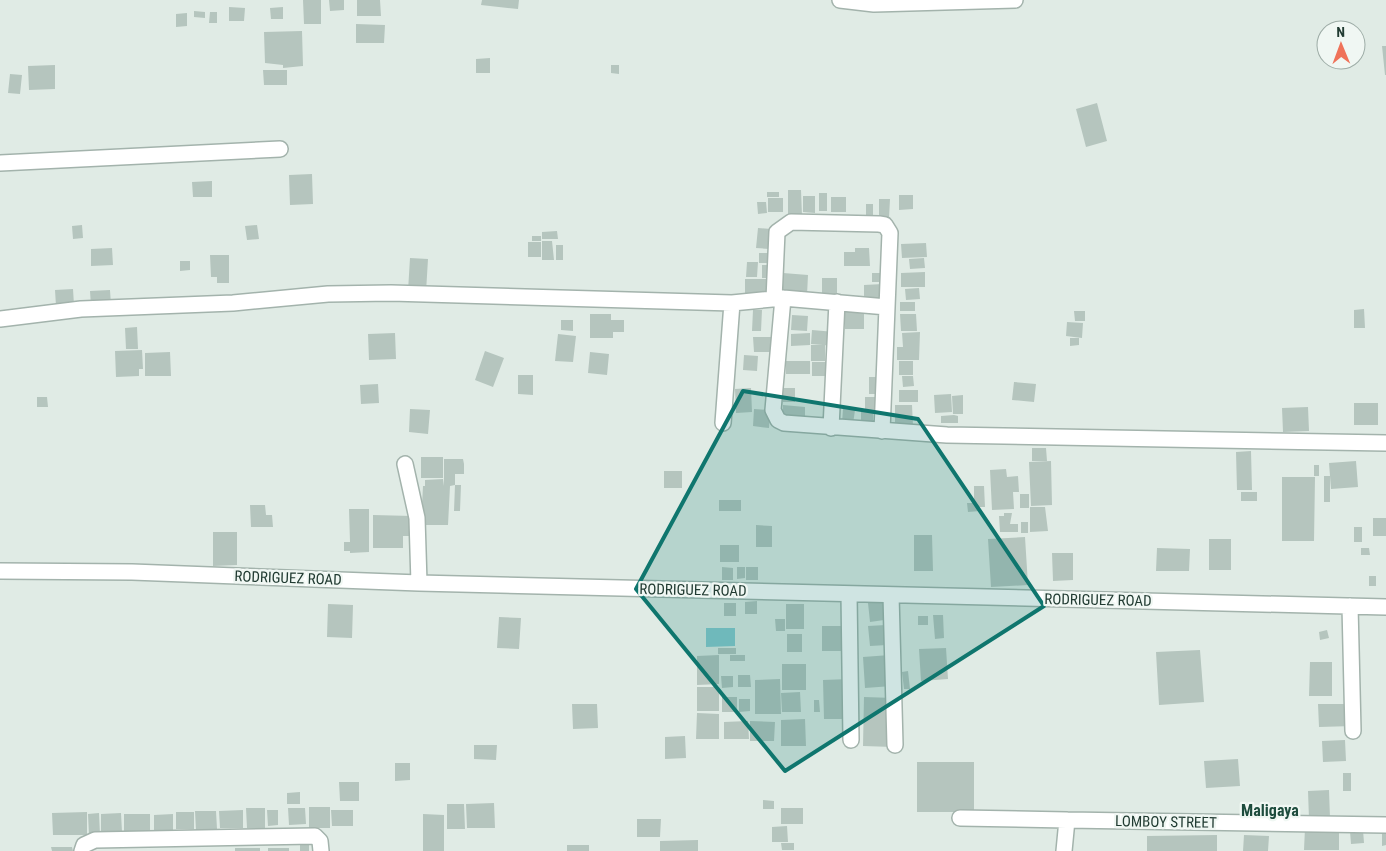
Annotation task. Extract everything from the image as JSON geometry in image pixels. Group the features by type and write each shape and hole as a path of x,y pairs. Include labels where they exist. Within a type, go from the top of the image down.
{"street":[{"path":"840,0 874,4 1015,0"},
{"path":"0,163 280,150"},
{"path":"882,431 890,233 885,226 878,224 791,222 785,224 777,232 778,298 774,416 784,423 830,428 957,436 1386,443"},
{"path":"0,319 81,309 233,303 328,294 391,293 732,303 778,298 887,307"},
{"path":"830,428 837,302"},
{"path":"723,423 732,303"},
{"path":"405,464 417,518 419,583"},
{"name":"RODRIGUEZ ROAD","path":"0,571 132,572 419,583 1386,607"},
{"path":"850,594 851,740"},
{"path":"891,595 895,745"},
{"path":"1350,606 1353,731"},
{"name":"LOMBOY STREET","path":"960,818 1386,825"},
{"path":"1064,851 1067,820"},
{"path":"82,851 84,845 95,840 145,844 264,844 315,836 320,841 321,851"}],"highlighted area":[{"path":"743,391 918,419 1044,606 785,771 636,589"}],"water":[{"path":"706,628 735,628 735,646 706,647"}],"building":[{"path":"303,0 321,0 321,24 304,24"},
{"path":"329,0 344,0 344,10 330,11"},
{"path":"357,0 380,0 381,16 357,16"},
{"path":"482,0 519,0 518,9 481,5"},
{"path":"229,7 245,8 244,21 229,21"},
{"path":"283,7 283,19 271,19 270,8"},
{"path":"194,11 205,12 205,18 194,17"},
{"path":"210,12 217,12 217,23 209,23"},
{"path":"187,13 187,26 176,27 176,14"},
{"path":"356,24 385,25 384,43 356,43"},
{"path":"302,31 303,66 283,68 283,65 265,63 264,32"},
{"path":"1382,46 1386,46 1386,75 1385,75"},
{"path":"490,58 490,73 476,73 476,59"},
{"path":"55,65 55,89 29,90 28,66"},
{"path":"611,65 619,65 619,74 611,73"},
{"path":"263,70 287,70 287,85 264,85"},
{"path":"10,74 22,75 20,94 8,93"},
{"path":"1097,103 1107,141 1086,147 1076,109"},
{"path":"312,174 313,204 290,205 289,175"},
{"path":"212,181 212,197 193,197 192,182"},
{"path":"788,190 801,190 802,216 788,216"},
{"path":"767,192 779,192 779,197 767,197"},
{"path":"819,193 827,193 827,211 819,211"},
{"path":"899,195 913,195 913,209 899,210"},
{"path":"803,196 815,196 815,213 803,212"},
{"path":"831,197 846,197 846,212 831,212"},
{"path":"768,198 783,198 783,212 768,212"},
{"path":"879,199 890,199 889,218 879,218"},
{"path":"757,202 766,202 767,213 758,214"},
{"path":"866,204 873,204 873,218 866,218"},
{"path":"82,225 83,238 73,239 72,226"},
{"path":"257,225 259,239 247,240 245,226"},
{"path":"758,228 771,229 769,249 756,248"},
{"path":"557,231 558,239 542,239 542,232"},
{"path":"532,236 541,236 541,241 532,241"},
{"path":"542,241 552,241 554,260 542,260"},
{"path":"528,242 541,242 541,257 528,257"},
{"path":"926,243 927,257 902,258 901,244"},
{"path":"556,245 563,245 563,260 556,260"},
{"path":"112,248 113,265 91,266 91,249"},
{"path":"855,248 869,248 870,266 844,266 844,252 855,252"},
{"path":"759,253 773,253 773,263 759,263"},
{"path":"210,255 229,255 229,283 217,283 217,277 211,277"},
{"path":"410,258 428,259 426,292 408,291"},
{"path":"924,258 925,268 910,269 909,259"},
{"path":"180,261 190,261 190,270 180,271"},
{"path":"747,262 758,262 757,277 746,277"},
{"path":"762,265 773,265 773,278 762,278"},
{"path":"925,272 925,287 901,287 901,273"},
{"path":"783,273 808,275 807,295 782,293"},
{"path":"872,273 888,273 888,282 872,282"},
{"path":"822,278 837,278 837,296 822,296"},
{"path":"745,279 772,279 772,294 745,294"},
{"path":"883,284 883,299 864,300 864,285"},
{"path":"919,288 920,299 906,300 905,289"},
{"path":"73,289 74,305 56,306 55,290"},
{"path":"110,290 111,305 91,306 90,291"},
{"path":"900,302 915,302 915,311 900,311"},
{"path":"845,309 864,309 864,329 845,329"},
{"path":"1364,309 1365,328 1354,328 1354,310"},
{"path":"753,310 762,310 761,331 752,331"},
{"path":"1074,311 1085,311 1085,321 1075,321"},
{"path":"590,314 611,314 611,320 624,320 624,332 613,332 613,338 590,338"},
{"path":"900,314 916,314 917,331 901,331"},
{"path":"792,315 808,316 807,331 791,330"},
{"path":"561,320 573,320 573,331 561,330"},
{"path":"1067,322 1083,323 1082,338 1066,336"},
{"path":"137,327 138,349 126,349 125,328"},
{"path":"812,330 835,332 834,346 811,344"},
{"path":"920,332 919,360 897,360 897,347 903,347 902,333"},
{"path":"395,333 396,359 369,360 368,334"},
{"path":"810,333 810,345 791,346 791,334"},
{"path":"558,334 576,336 573,362 555,361"},
{"path":"753,337 777,337 777,352 754,352"},
{"path":"1070,338 1079,338 1079,345 1070,346"},
{"path":"811,345 825,345 825,361 811,361"},
{"path":"142,350 143,369 139,369 139,376 116,377 115,351"},
{"path":"485,351 504,358 493,387 475,380"},
{"path":"170,352 171,376 145,376 145,353"},
{"path":"590,352 609,354 607,375 588,373"},
{"path":"744,355 758,356 757,371 743,370"},
{"path":"786,361 810,361 810,374 786,374"},
{"path":"899,361 913,361 913,375 899,375"},
{"path":"812,362 832,362 832,376 812,376"},
{"path":"518,375 533,375 533,395 518,394"},
{"path":"902,376 913,376 914,386 903,387"},
{"path":"869,377 882,377 882,394 869,394"},
{"path":"1014,382 1036,384 1034,402 1012,400"},
{"path":"378,384 379,403 361,404 360,385"},
{"path":"751,388 752,412 736,413 735,389"},
{"path":"783,388 795,388 795,402 783,402"},
{"path":"899,390 918,390 918,402 899,402"},
{"path":"951,394 952,412 935,413 934,395"},
{"path":"963,395 963,414 953,414 952,396"},
{"path":"37,397 47,397 48,407 37,407"},
{"path":"865,397 877,397 878,410 865,410"},
{"path":"1354,403 1378,403 1378,425 1354,425"},
{"path":"783,405 805,407 805,420 783,418"},
{"path":"895,405 912,405 913,426 895,427"},
{"path":"1308,407 1309,431 1283,432 1282,408"},
{"path":"410,409 430,410 428,434 409,432"},
{"path":"754,409 770,410 769,428 753,426"},
{"path":"843,409 855,410 853,424 842,423"},
{"path":"861,412 873,412 873,426 861,426"},
{"path":"941,416 958,416 958,423 941,423"},
{"path":"1032,448 1046,448 1047,461 1032,461"},
{"path":"1251,451 1252,490 1237,490 1236,452"},
{"path":"421,457 443,457 443,478 421,478"},
{"path":"444,459 463,459 464,464 464,474 455,474 455,485 450,486 448,525 421,525 425,480 443,479 444,486"},
{"path":"1051,461 1052,505 1031,506 1029,462"},
{"path":"1356,461 1358,487 1331,489 1329,463"},
{"path":"1314,465 1319,465 1319,476 1314,476"},
{"path":"1006,469 1007,477 1018,476 1019,492 1013,492 1014,509 992,510 990,470"},
{"path":"664,471 682,471 682,488 664,488"},
{"path":"1324,476 1330,476 1330,502 1324,502"},
{"path":"1282,477 1315,477 1314,541 1282,541"},
{"path":"455,485 461,485 460,511 454,511"},
{"path":"974,486 984,486 985,507 980,507 980,511 968,512 967,503 974,503"},
{"path":"1241,492 1257,492 1257,501 1241,501"},
{"path":"1020,494 1029,494 1029,508 1020,508"},
{"path":"719,500 741,500 741,511 719,511"},
{"path":"250,505 265,505 266,515 272,515 273,527 251,527"},
{"path":"1030,507 1045,507 1048,531 1030,532"},
{"path":"349,509 369,509 369,552 350,553 350,551 344,551 344,542 350,542"},
{"path":"1004,513 1012,513 1010,524 1018,524 1018,532 1000,532 999,516 1004,516"},
{"path":"373,515 412,516 412,536 403,536 403,548 373,548"},
{"path":"1373,518 1386,518 1386,536 1373,536"},
{"path":"1021,522 1028,522 1028,533 1021,533"},
{"path":"756,525 772,526 772,547 756,547"},
{"path":"1354,527 1362,527 1362,542 1354,542"},
{"path":"213,532 237,532 237,565 213,566"},
{"path":"914,535 932,535 933,571 914,571"},
{"path":"1025,537 1028,585 991,587 988,539"},
{"path":"1209,539 1231,539 1231,570 1209,570"},
{"path":"720,545 739,545 739,562 720,562"},
{"path":"1157,548 1190,549 1189,571 1156,571"},
{"path":"1361,548 1369,548 1370,555 1361,555"},
{"path":"1052,553 1073,553 1073,580 1053,581"},
{"path":"722,567 733,568 733,580 722,580"},
{"path":"737,567 745,567 745,578 737,579"},
{"path":"746,567 758,567 758,580 746,580"},
{"path":"1369,576 1376,576 1376,586 1369,586"},
{"path":"757,601 757,614 745,614 745,602"},
{"path":"888,601 891,619 870,622 868,603"},
{"path":"724,603 736,603 736,616 724,616"},
{"path":"328,604 353,605 352,638 327,637"},
{"path":"786,604 804,604 804,629 786,629"},
{"path":"933,615 943,615 944,638 935,639"},
{"path":"918,616 928,616 928,625 918,625"},
{"path":"499,617 521,618 519,649 497,648"},
{"path":"775,619 785,619 785,631 776,631"},
{"path":"886,625 887,645 870,646 868,626"},
{"path":"822,626 848,626 848,651 822,651"},
{"path":"1327,630 1329,638 1320,640 1319,632"},
{"path":"787,634 802,634 802,652 787,652"},
{"path":"718,648 736,648 736,654 718,654"},
{"path":"946,648 948,679 921,681 919,649"},
{"path":"1200,650 1204,702 1159,705 1156,652"},
{"path":"719,655 719,684 697,685 697,656"},
{"path":"730,655 745,655 745,661 730,661"},
{"path":"890,655 892,686 865,688 863,657"},
{"path":"1310,662 1332,662 1332,696 1309,696"},
{"path":"782,664 806,664 806,690 782,690"},
{"path":"908,671 910,689 904,689 902,672"},
{"path":"738,675 750,675 751,687 738,687"},
{"path":"721,676 733,676 733,687 722,688"},
{"path":"780,679 781,714 755,714 755,680"},
{"path":"850,679 851,719 824,719 823,680"},
{"path":"697,687 719,687 719,711 697,711"},
{"path":"800,692 801,712 782,712 781,693"},
{"path":"722,697 737,697 737,712 722,712"},
{"path":"864,697 894,698 893,747 863,746"},
{"path":"739,699 750,699 750,711 739,712"},
{"path":"814,700 819,700 820,712 814,712"},
{"path":"572,704 597,704 598,728 573,729"},
{"path":"1318,704 1353,704 1353,726 1319,727"},
{"path":"697,713 719,714 719,739 696,739"},
{"path":"805,719 806,746 781,746 781,720"},
{"path":"748,721 749,739 724,739 724,722"},
{"path":"750,721 775,722 774,741 750,741"},
{"path":"685,736 686,758 665,759 665,737"},
{"path":"1345,740 1346,761 1323,762 1322,741"},
{"path":"474,745 497,745 496,760 474,759"},
{"path":"1238,759 1240,786 1206,788 1204,761"},
{"path":"917,762 974,762 974,812 917,812"},
{"path":"395,763 410,763 410,780 395,781"},
{"path":"1343,773 1351,773 1351,791 1343,791"},
{"path":"339,782 359,782 359,801 340,801"},
{"path":"1329,790 1330,818 1309,819 1308,791"},
{"path":"300,792 300,804 287,804 287,793"},
{"path":"763,800 774,801 774,809 763,809"},
{"path":"494,803 495,828 467,828 466,804"},
{"path":"447,804 464,804 465,829 447,829"},
{"path":"309,807 330,807 330,828 309,828"},
{"path":"246,808 265,808 265,828 247,828"},
{"path":"288,808 305,808 306,824 289,825"},
{"path":"781,808 803,808 803,824 781,824"},
{"path":"243,810 243,828 220,828 219,811"},
{"path":"267,810 278,810 278,825 268,826"},
{"path":"331,810 353,810 353,826 332,826"},
{"path":"195,811 216,811 217,829 196,830"},
{"path":"87,812 87,835 53,835 52,813"},
{"path":"176,812 194,812 194,829 176,829"},
{"path":"99,813 100,835 89,835 88,814"},
{"path":"121,813 122,832 101,833 101,814"},
{"path":"124,814 150,814 150,832 124,832"},
{"path":"173,814 173,831 154,831 154,815"},
{"path":"423,814 444,815 444,851 423,851"},
{"path":"637,819 661,819 660,837 637,837"},
{"path":"787,826 788,842 772,842 772,827"},
{"path":"1305,828 1339,829 1339,850 1304,850"},
{"path":"1363,830 1364,843 1351,844 1350,831"},
{"path":"1382,830 1386,830 1386,845 1382,846"},
{"path":"1217,835 1217,851 1147,851 1147,836"},
{"path":"1244,835 1269,836 1268,851 1243,851"},
{"path":"698,840 698,851 660,851 660,841"},
{"path":"300,843 309,843 309,851 300,851"},
{"path":"781,843 794,843 794,850 782,850"},
{"path":"567,845 589,845 589,851 567,851"},
{"path":"51,847 72,847 73,851 52,851"},
{"path":"235,848 260,848 260,851 235,851"},
{"path":"268,848 289,848 289,851 268,851"}],"district":[{"name":"Maligaya","path":"1270,810"}]}
